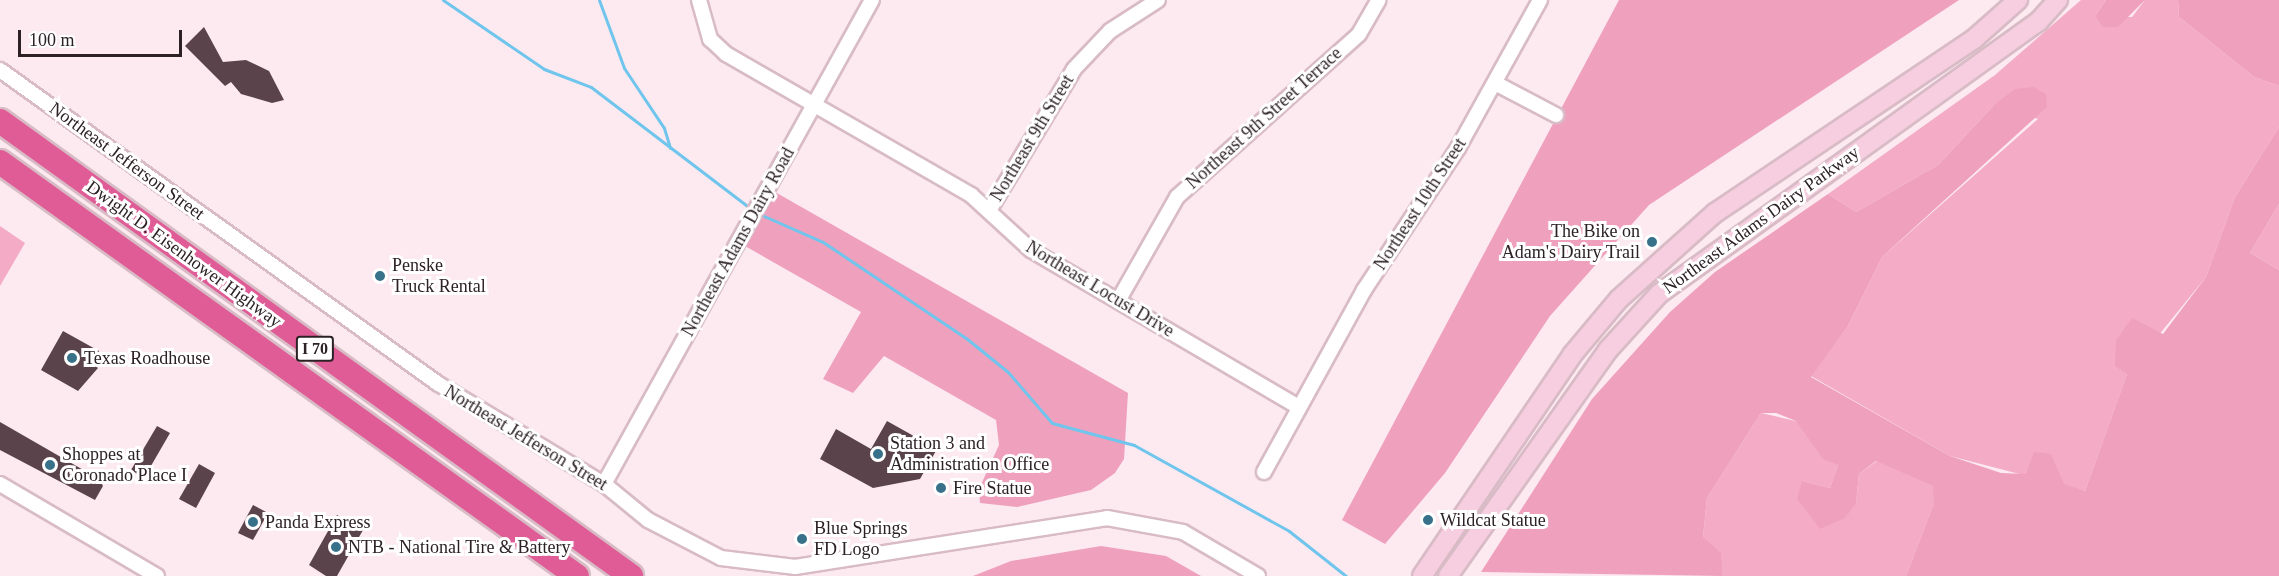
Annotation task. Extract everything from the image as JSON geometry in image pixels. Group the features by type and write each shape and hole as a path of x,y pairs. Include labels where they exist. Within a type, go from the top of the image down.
{"highway":[{"name":"Dwight D. Eisenhower Highway","path":"0,121 631,576"},
{"name":"Dwight D. Eisenhower Highway","path":"0,162 577,576"},
{"path":"552,519 652,576"}],"main road":[{"name":"Northeast Adams Dairy Parkway","path":"1422,576 1572,355 1619,299 1715,213 1974,39 2018,0"},
{"name":"Northeast Adams Dairy Parkway","path":"1448,576 1608,350 1659,294 2038,22 2058,0"}],"street":[{"name":"Northeast Locust Drive","path":"699,0 710,39 726,54 990,209 1031,250 1299,406"},
{"name":"Northeast Adams Dairy Road","path":"604,483 872,0"},
{"name":"Northeast 9th Street","path":"990,209 1074,69 1110,32 1158,0"},
{"name":"Northeast 9th Street Terrace","path":"1118,301 1177,197 1359,34 1378,0"},
{"name":"Northeast 10th Street","path":"1264,472 1365,290 1495,82 1540,0"},
{"name":"Northeast Jefferson Street","path":"0,70 437,383 604,483 683,542 758,566 795,567 1107,518 1183,532 1258,576"},
{"path":"1495,82 1556,115"},
{"path":"0,484 158,576"}],"shaded area":[{"path":"1619,0 1959,0 1649,205 1550,316 1445,473 1385,544 1342,520"},
{"path":"2081,0 2106,0 2095,16 2132,17 2145,0 2178,0 2179,17 2254,77 2279,86 2279,127 2235,197 2206,277 2127,374 2085,491 1950,456 1811,376 1848,326 1882,257 2038,119 1994,105 1938,165 1856,212 1828,194 1995,75"},
{"path":"2106,0 2145,0 2118,27 2103,27 2095,16"},
{"path":"2178,0 2279,0 2279,86 2254,77 2179,17"},
{"path":"2033,87 2046,94 2047,107 1882,257 1848,326 1811,377 1950,456 2001,473 2026,474 2034,452 2051,454 2064,484 2085,491 2127,374 2115,366 2116,340 2132,318 2163,334 2206,277 2235,197 2279,127 2279,204 2250,253 2279,270 2279,576 1906,576 1934,503 1933,486 1876,461 1859,474 1856,503 1845,518 1820,529 1797,499 1802,481 1830,488 1838,465 1823,459 1796,421 1776,413 1761,413 1707,498 1703,537 1721,553 1722,576 1481,572 1592,399 1670,312 1715,272 1828,194 1856,212 1938,165 1994,105 2015,89"},
{"path":"768,188 1128,393 1124,459 1115,473 1091,490 1017,507 980,503 979,489 999,445 996,420 884,356 853,393 823,379 861,312 738,242"},
{"path":"2279,204 2279,270 2250,253"},
{"path":"0,226 25,243 0,286"},
{"path":"1761,413 1796,421 1838,465 1830,488 1802,481 1856,503 1859,474 1877,461 1934,486 1934,503 1906,576 1722,576 1703,537 1707,498"},
{"path":"1101,546 1166,556 1201,576 973,576 1011,561"}],"building":[{"path":"204,27 223,62 246,60 269,71 284,100 272,103 241,94 231,82 225,86 185,46"},
{"name":"Texas Roadhouse","path":"63,331 99,351 92,364 98,368 78,391 41,370"},
{"name":"Station 3 and Administration Office","path":"887,421 937,449 920,479 873,488 820,459 836,429 871,449"},
{"name":"Shoppes at Coronado Place I","path":"0,422 99,479 103,486 95,500 0,450"},
{"path":"157,426 170,433 144,478 131,470"},
{"path":"199,464 215,473 196,508 179,499"},
{"name":"Panda Express","path":"253,505 268,513 253,540 238,533"},
{"name":"NTB - National Tire & Battery","path":"337,515 363,530 337,576 326,576 309,565"}],"waterway":[{"path":"443,0 544,69 591,87 751,209"},
{"path":"599,0 624,68 664,128 670,148"},
{"path":"764,216 823,242 966,338 1008,372 1052,423 1134,445 1289,531 1346,576"}],"place":[{"name":"The Bike on Adam's Dairy Trail","path":"1652,242"},
{"name":"Penske Truck Rental","path":"380,276"},
{"name":"Texas Roadhouse","path":"72,358"},
{"name":"Station 3 and Administration Office","path":"878,454"},
{"name":"Shoppes at Coronado Place I","path":"50,465"},
{"name":"Fire Statue","path":"941,488"},
{"name":"Wildcat Statue","path":"1428,520"},
{"name":"Panda Express","path":"253,522"},
{"name":"Blue Springs FD Logo","path":"802,539"},
{"name":"NTB - National Tire & Battery","path":"336,547"}]}
